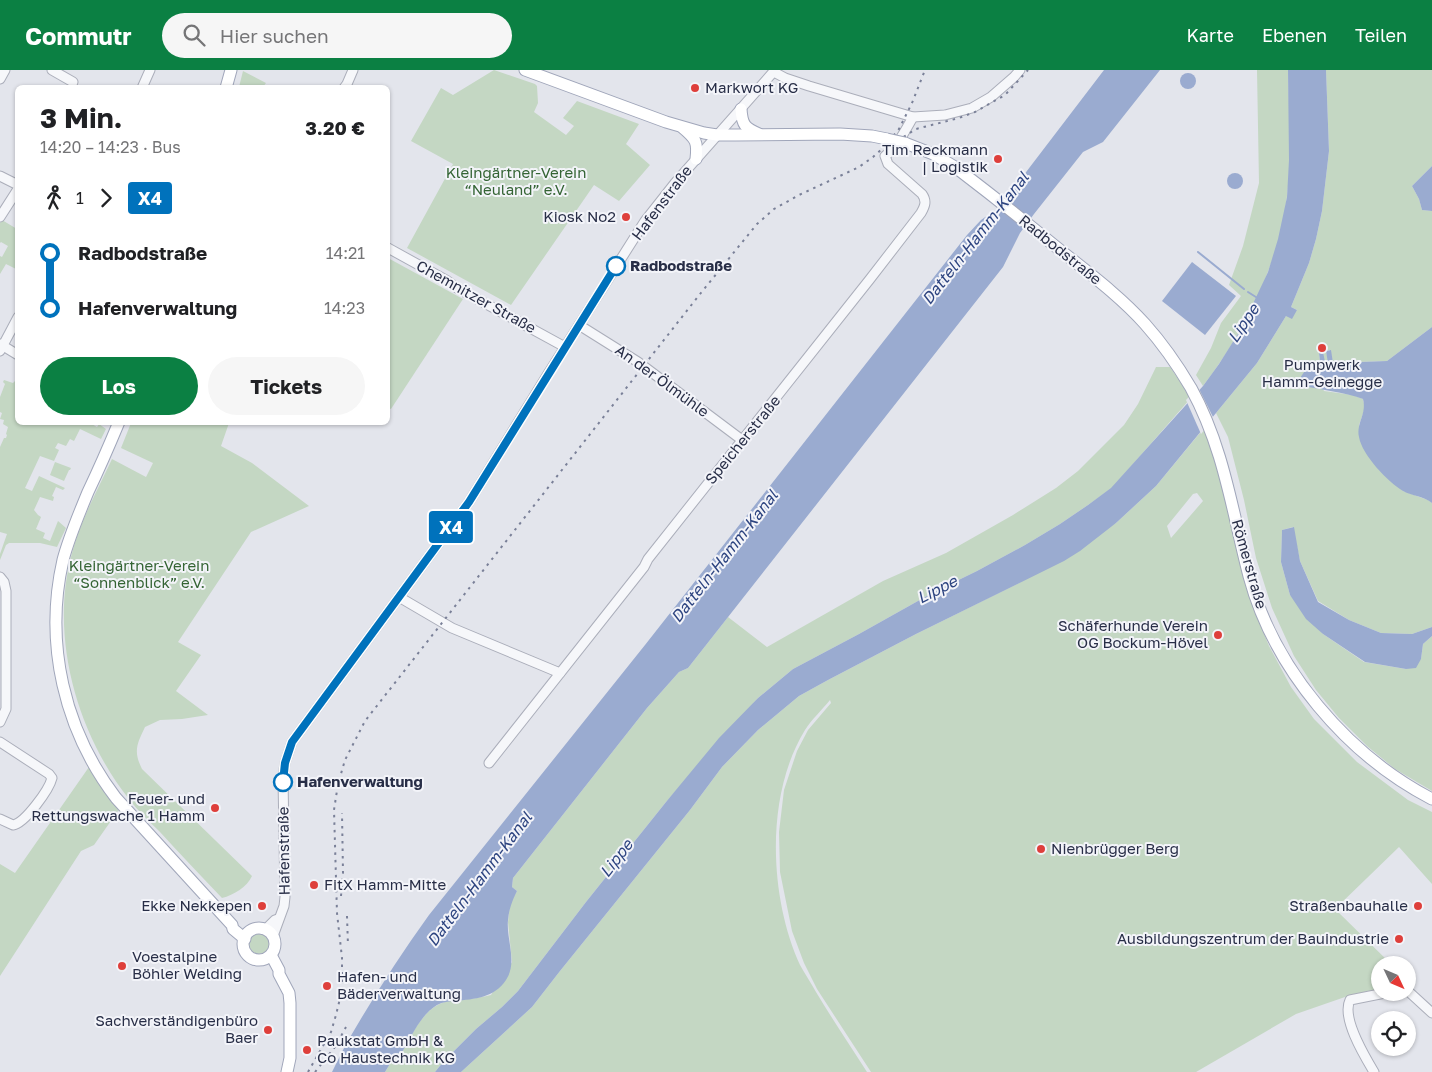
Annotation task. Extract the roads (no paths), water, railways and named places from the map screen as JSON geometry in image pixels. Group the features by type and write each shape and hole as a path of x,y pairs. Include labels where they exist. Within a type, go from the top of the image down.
{"main road":[{"path":"227,85 231,70"},
{"name":"Radbodstraße","path":"525,70 682,127 717,135 840,134 872,136 905,143 933,154 952,165 1104,285 1145,324 1165,348 1190,387"},
{"path":"741,109 744,125 760,135"},
{"path":"682,127 695,139 696,159"},
{"name":"Römerstraße","path":"1190,387 1216,446 1230,491 1250,577 1268,627 1284,658 1306,691 1333,724 1362,752 1397,779 1432,799"},
{"path":"118,425 75,524 63,560 58,591 56,628 56,647 63,687 78,734 106,784 232,924 234,929 246,936"},
{"path":"255,929 269,933 275,946 267,957 254,959 246,953 244,949 246,936 255,929"},
{"path":"267,957 275,974 279,974 289,993 290,1049 287,1072"}],"street":[{"path":"0,79 5,70"},
{"path":"52,70 73,82"},
{"path":"143,85 150,70"},
{"path":"346,85 353,70"},
{"path":"775,71 785,78 913,118 945,115 972,108 991,97 1020,70"},
{"name":"Hafenstraße","path":"269,933 278,923 284,906 283,782 285,763 292,742 469,502 645,222 696,159 775,71"},
{"name":"Speicherstraße","path":"489,763 870,279 924,207 925,198 922,194 888,164 885,156 890,152 913,118"},
{"path":"0,176 15,185"},
{"path":"0,217 15,192"},
{"name":"Chemnitzer Straße","path":"390,249 565,347"},
{"path":"15,322 1,347 15,354"},
{"name":"An der Ölmühle","path":"579,325 644,366 742,440"},
{"path":"0,577 4,582 6,591 6,709 0,722"},
{"path":"400,597 452,628 560,673"},
{"path":"0,742 52,778 38,802 22,820 16,824 9,824 0,819"},
{"path":"1371,996 1350,1000 1348,1009 1354,1038 1374,1072"},
{"path":"1416,998 1432,1013"}],"water":[{"name":"Datteln-Hamm-Kanal","path":"1104,70 1160,70 1103,142 1083,152 1020,233 1003,267 688,668 679,672 647,708 513,878 512,887 517,891 508,916 511,966 506,980 496,991 490,994 477,998 444,1002 431,1009 412,1034 401,1054 396,1054 385,1072 332,1072 347,1042 350,1041 349,1039 378,991 429,915 645,645 967,235 981,220 1006,203 1007,197"},
{"path":"1288,70 1326,70 1329,151 1322,211 1309,263 1291,307 1297,310 1292,319 1286,316 1257,363 1156,486 1116,523 1064,561 916,634 799,696 758,730 722,767 690,810 532,1007 461,1072 435,1072 476,1029 518,991 666,802 719,738 758,698 793,669 1025,545 1088,505 1111,488 1203,386 1241,329 1268,272 1278,239 1287,197 1289,160"},
{"path":"1188,73 1196,81 1188,89 1180,81"},
{"path":"1432,166 1432,211 1422,210 1412,186"},
{"path":"1232,173 1238,173 1243,178 1241,187 1232,189 1227,184 1227,178"},
{"path":"1192,262 1236,296 1205,335 1162,301"},
{"path":"1432,327 1432,503 1397,487 1370,460 1361,444 1358,432 1364,409 1363,399 1300,385 1299,380 1307,368 1320,361 1319,353 1323,352 1325,362 1328,363 1326,351 1331,350 1333,363 1387,361"},
{"path":"1294,527 1300,561 1318,602 1349,620 1381,633 1412,634 1432,627 1432,636 1423,644 1421,659 1416,668 1406,669 1365,662 1323,634 1306,619 1290,595 1281,562 1282,530"}],"waterway":[{"path":"1198,252 1244,289"},
{"name":"Lippe","path":"1248,292 1259,299"}],"railway":[{"path":"308,1072 331,1032 342,990 342,958 337,913 334,810 338,784 345,760 365,721 757,224 774,209 799,195 859,167 884,147 899,129 925,70"},
{"path":"891,145 916,129 975,112 1005,95 1028,70"},
{"path":"341,896 343,873 342,813"},
{"path":"347,916 348,946"},
{"path":"315,1072 335,1047 346,1027"}],"place":[{"name":"Markwort KG","path":"695,88"},
{"name":"Tim Reckmann | Logistik","path":"998,159"},
{"name":"Kiosk No2","path":"626,217"},
{"name":"Radbodstraße","path":"616,266"},
{"name":"Pumpwerk Hamm-Geinegge","path":"1322,348"},
{"name":"Schäferhunde Verein OG Bockum-Hövel","path":"1218,635"},
{"name":"Hafenverwaltung","path":"283,782"},
{"name":"Feuer- und Rettungswache 1 Hamm","path":"215,808"},
{"name":"Nienbrügger Berg","path":"1041,849"},
{"name":"FitX Hamm-Mitte","path":"314,885"},
{"name":"Ekke Nekkepen","path":"262,906"},
{"name":"Straßenbauhalle","path":"1418,906"},
{"name":"Ausbildungszentrum der Bauindustrie","path":"1399,939"},
{"name":"Voestalpine Böhler Welding","path":"122,966"},
{"name":"Hafen- und Bäderverwaltung","path":"327,986"},
{"name":"Sachverständigenbüro Baer","path":"268,1030"},
{"name":"Paukstat GmbH & Co Haustechnik KG","path":"307,1050"}],"park label":[{"name":"Kleingärtner-Verein “Neuland” e.V.","path":"516,182"},
{"name":"Kleingärtner-Verein “Sonnenblick” e.V.","path":"139,574"}]}
